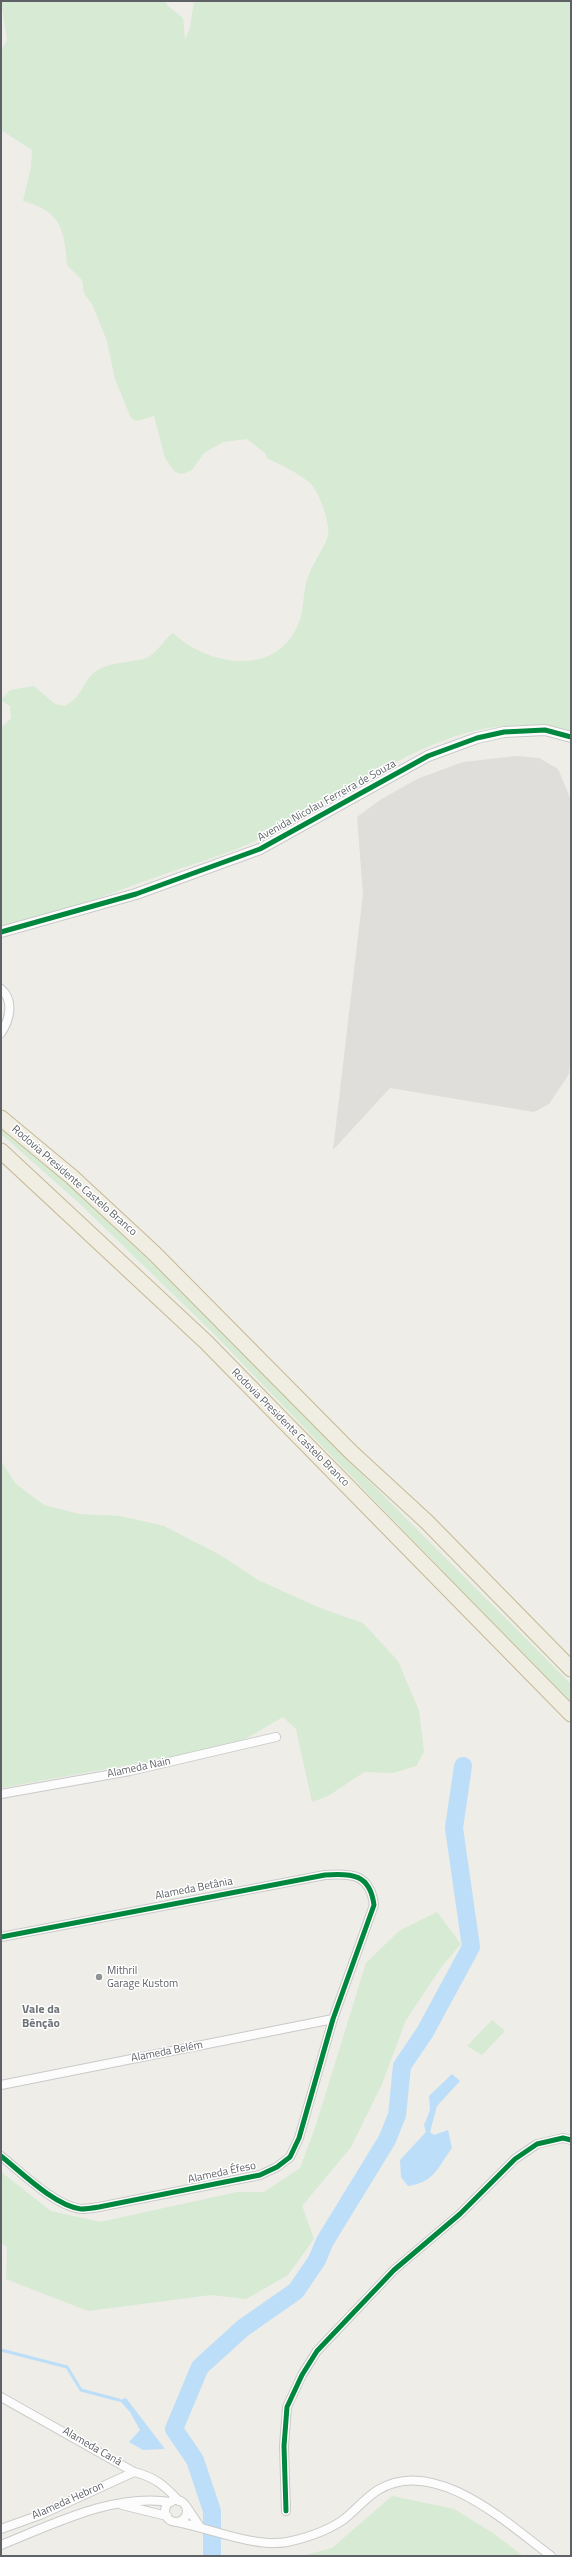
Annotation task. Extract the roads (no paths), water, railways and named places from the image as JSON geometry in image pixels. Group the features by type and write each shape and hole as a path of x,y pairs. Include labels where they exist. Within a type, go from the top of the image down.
{"highway":[{"path":"1,1106 72,1177"},
{"name":"Rodovia Presidente Castelo Branco","path":"1,1118 72,1177 154,1252 351,1452 427,1522 571,1669"},
{"name":"Rodovia Presidente Castelo Branco","path":"1,1151 206,1342 571,1714"}],"street":[{"name":"Avenida Nicolau Ferreira de Souza","path":"1,932 136,894 260,849 428,756 470,741 504,732 545,730 571,737"},
{"path":"1,989 10,1006 8,1022 1,1033"},
{"name":"Alameda Nain","path":"1,1794 130,1771 276,1736"},
{"name":"Alameda Betânia","path":"1,1937 325,1875 346,1874 363,1881 372,1890 374,1905"},
{"name":"Alameda Éfeso","path":"1,2156 50,2195 68,2205 80,2209 99,2207 260,2176 277,2167 290,2157 299,2138 333,2019 374,1905"},
{"name":"Alameda Belém","path":"1,2085 333,2019"},
{"path":"286,2512 284,2446 288,2407 302,2375 317,2351 394,2270 460,2214 515,2159 537,2144 563,2138 571,2140"},
{"name":"Alameda Caná","path":"1,2397 134,2472 156,2479 165,2485 200,2527"},
{"name":"Alameda Hebron","path":"1,2529 40,2514 134,2472"},
{"path":"118,2504 166,2516 177,2522 256,2542 286,2542 321,2532 337,2523 378,2490 399,2481 421,2480 451,2488 491,2511 552,2556"},
{"path":"1,2545 94,2510 118,2504 151,2500 179,2503"},
{"path":"166,2516 166,2508 179,2503"},
{"path":"177,2522 184,2518 179,2503"}],"water":[{"path":"452,2074 460,2081 437,2106 430,2132 434,2135 448,2130 452,2148 439,2168 430,2177 417,2184 408,2186 401,2177 400,2160 426,2132 424,2125 430,2110 429,2096"},
{"path":"126,2398 165,2449 143,2450 129,2442 140,2430 130,2412 119,2400"}],"waterway":[{"path":"212,2556 212,2511 195,2460 174,2429 200,2367 243,2328 296,2291 317,2260 325,2241 387,2140 397,2115 402,2066 425,2032 471,1947 454,1828 463,1766"},
{"path":"1,2350 67,2367 81,2390 119,2400"}],"place":[{"name":"Mithril Garage Kustom","path":"99,1977"}],"district":[{"name":"Vale da Bênção","path":"41,2017"}]}
